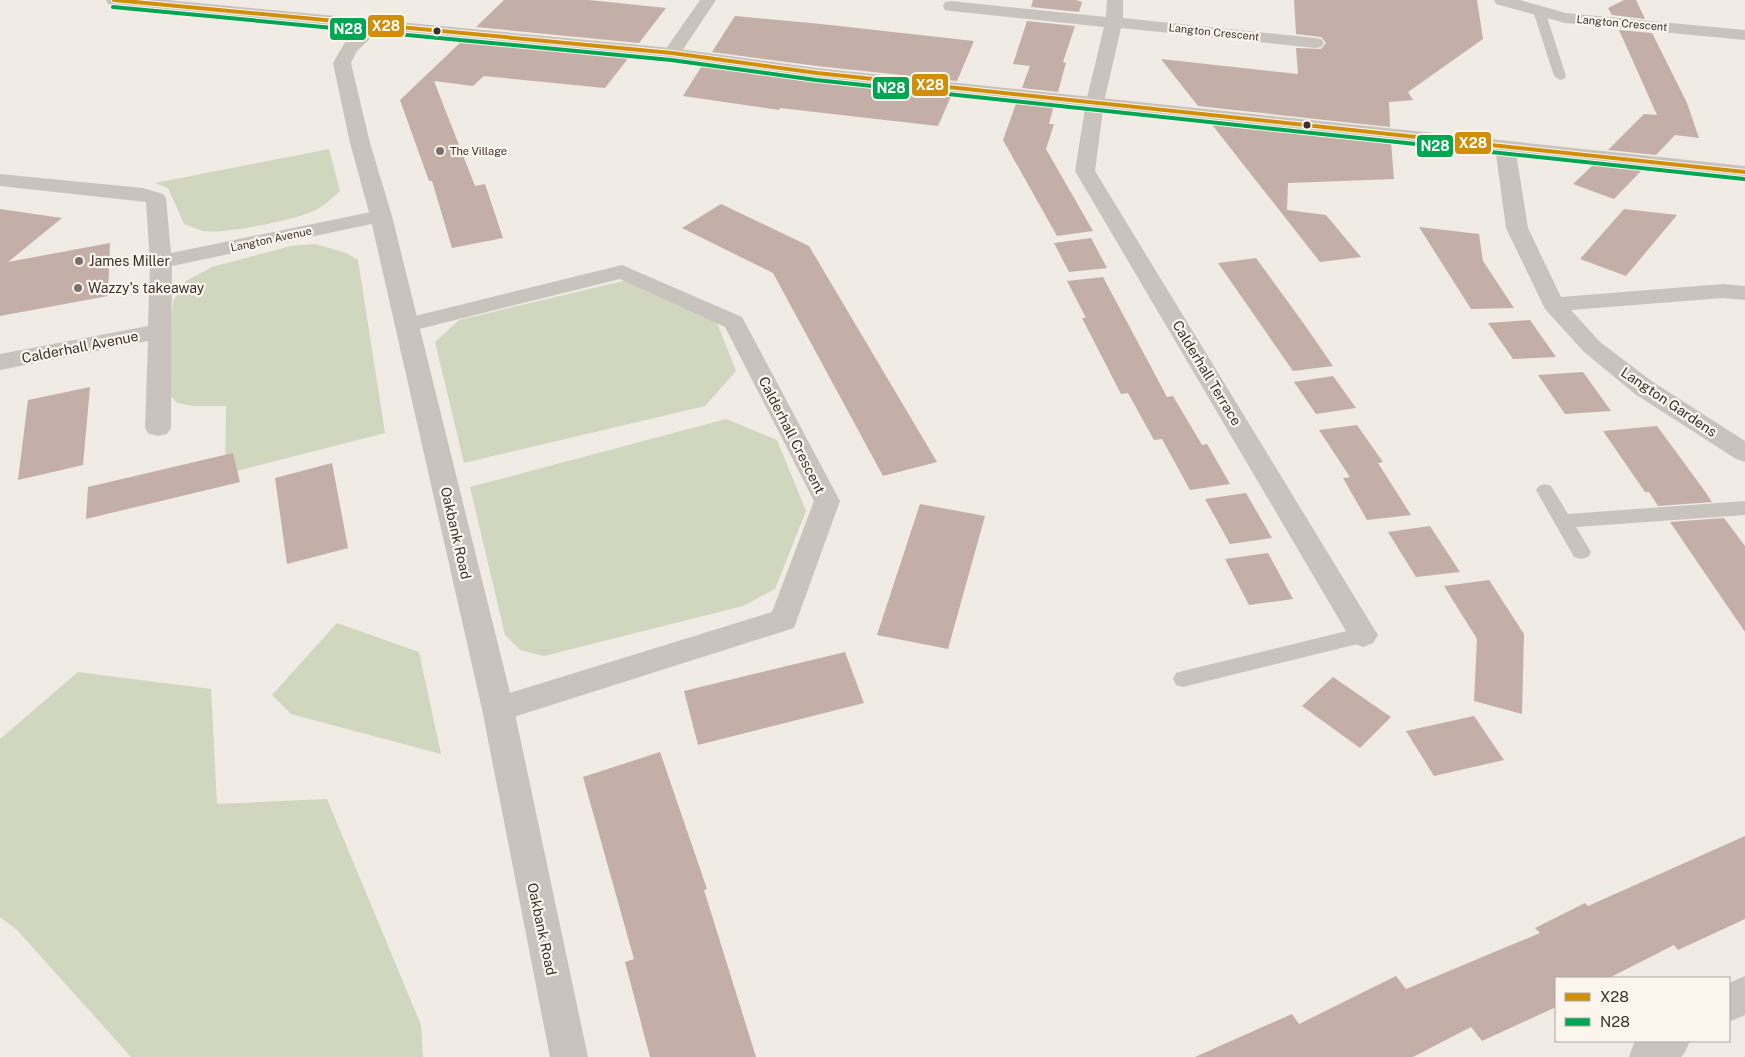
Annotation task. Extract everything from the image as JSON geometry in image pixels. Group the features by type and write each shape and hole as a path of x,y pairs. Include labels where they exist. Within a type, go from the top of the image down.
{"street":[{"path":"114,0 672,53 817,73 1745,172"},
{"path":"672,53 708,0"},
{"path":"1095,102 1114,22 1116,0"},
{"name":"Langton Crescent","path":"1502,0 1565,18 1745,35"},
{"name":"Langton Crescent","path":"951,6 1315,43"},
{"name":"Oakbank Road","path":"376,24 350,48 342,63 360,143 407,325 498,709 569,1057"},
{"name":"Calderhall Terrace","path":"1095,102 1085,172 1363,634"},
{"name":"Langton Gardens","path":"1505,147 1517,228 1553,304 1592,347 1644,388 1745,453"},
{"path":"0,180 142,194 156,198 161,262 158,428"},
{"name":"Langton Avenue","path":"161,262 380,216"},
{"name":"Calderhall Crescent","path":"407,325 622,272 734,322 827,501 784,620 498,709"},
{"path":"1553,304 1723,291 1745,292"},
{"name":"Calderhall Avenue","path":"0,362 160,331"},
{"path":"1730,1003 1745,994"},
{"path":"1648,1057 1670,1042"}],"lane":[{"path":"1539,10 1560,76"},
{"path":"1544,490 1581,552"},
{"path":"1562,521 1745,508"},
{"path":"1183,679 1363,634"}],"green space":[{"path":"329,149 340,191 318,209 287,220 225,231 203,231 184,224 168,188 155,183"},
{"path":"315,244 346,253 358,260 385,433 225,474 226,406 194,406 177,403 168,393 173,301 186,281 212,267 291,246"},
{"path":"627,280 716,320 736,371 705,406 464,463 435,342 459,320"},
{"path":"726,419 777,440 806,511 775,589 743,606 544,656 520,650 505,635 470,487"},
{"path":"337,623 419,652 441,754 291,714 272,695"},
{"path":"78,672 211,689 217,804 327,799 421,1025 423,1057 131,1057 17,930 0,917 0,739"}],"building":[{"path":"504,0 589,0 666,8 639,43 476,27"},
{"path":"1033,0 1076,0 1082,2 1079,12 1031,7"},
{"path":"1294,0 1477,0 1483,39 1408,92 1413,100 1389,102 1390,127 1198,106 1161,59 1298,74 1296,48 1321,49 1326,43 1321,37 1296,34"},
{"path":"1624,0 1636,0 1645,19 1612,15 1608,8"},
{"path":"735,16 974,41 957,81 817,66 712,52"},
{"path":"1027,21 1075,26 1063,62 1066,63 1058,92 1022,88 1030,66 1013,64"},
{"path":"1619,30 1652,33 1687,103 1699,138 1675,135 1656,155 1608,150 1644,114 1657,115"},
{"path":"463,40 630,56 605,88 484,76 473,86 434,81 475,186 485,184 503,238 452,248 432,181 429,181 400,100"},
{"path":"703,64 817,80 952,94 938,126 780,108 779,110 683,96"},
{"path":"1017,101 1054,105 1049,124 1054,124 1046,149 1093,231 1057,236 1003,140"},
{"path":"1210,122 1391,142 1394,179 1288,183 1287,210 1326,215 1361,257 1320,262"},
{"path":"1594,164 1643,169 1614,199 1573,184"},
{"path":"721,204 809,246 937,462 883,476 773,273 682,228"},
{"path":"0,209 62,218 8,262 110,243 108,296 0,316"},
{"path":"1624,209 1677,215 1626,276 1580,259"},
{"path":"1419,227 1479,234 1483,261 1514,308 1471,309"},
{"path":"1091,238 1107,268 1069,272 1054,243"},
{"path":"1256,258 1333,366 1293,371 1218,263"},
{"path":"1103,277 1167,397 1173,396 1202,445 1207,444 1230,484 1190,490 1162,439 1154,440 1128,393 1121,394 1082,318 1086,318 1067,281"},
{"path":"1530,320 1556,357 1513,359 1488,323"},
{"path":"1583,372 1611,411 1565,414 1538,375"},
{"path":"1333,376 1356,408 1316,414 1294,382"},
{"path":"90,387 83,465 18,480 28,400"},
{"path":"1357,425 1383,462 1378,463 1411,515 1367,520 1343,478 1350,477 1319,430"},
{"path":"1657,426 1712,502 1658,506 1649,492 1645,492 1603,431"},
{"path":"233,453 240,482 86,519 88,487"},
{"path":"332,463 348,548 287,564 275,478"},
{"path":"1246,493 1272,538 1230,544 1205,499"},
{"path":"920,504 985,516 948,649 877,635"},
{"path":"1724,518 1745,546 1745,632 1670,522"},
{"path":"1430,526 1460,572 1416,577 1388,532"},
{"path":"1268,553 1293,599 1249,605 1225,559"},
{"path":"1489,580 1524,634 1522,714 1474,701 1477,639 1444,586"},
{"path":"845,652 864,703 698,745 684,691"},
{"path":"1333,677 1391,717 1360,748 1302,706"},
{"path":"1474,716 1504,760 1434,776 1406,731"},
{"path":"660,752 707,889 704,890 756,1057 650,1057 625,962 634,959 583,777"},
{"path":"1745,836 1745,919 1678,950 1674,945 1611,977 1555,977 1555,1007 1482,1041 1471,1027 1413,1057 1195,1057 1292,1014 1299,1024 1396,976 1406,989 1540,933 1535,928 1585,903 1588,906"}],"transit line":[{"name":"X28","path":"114,0 672,53 817,73 1745,172"},
{"name":"N28","path":"113,7 671,60 816,80 1744,179"}],"place":[{"name":"The Village","path":"440,151"},
{"name":"James Miller","path":"79,261"},
{"name":"Wazzy's takeaway","path":"78,288"}]}
